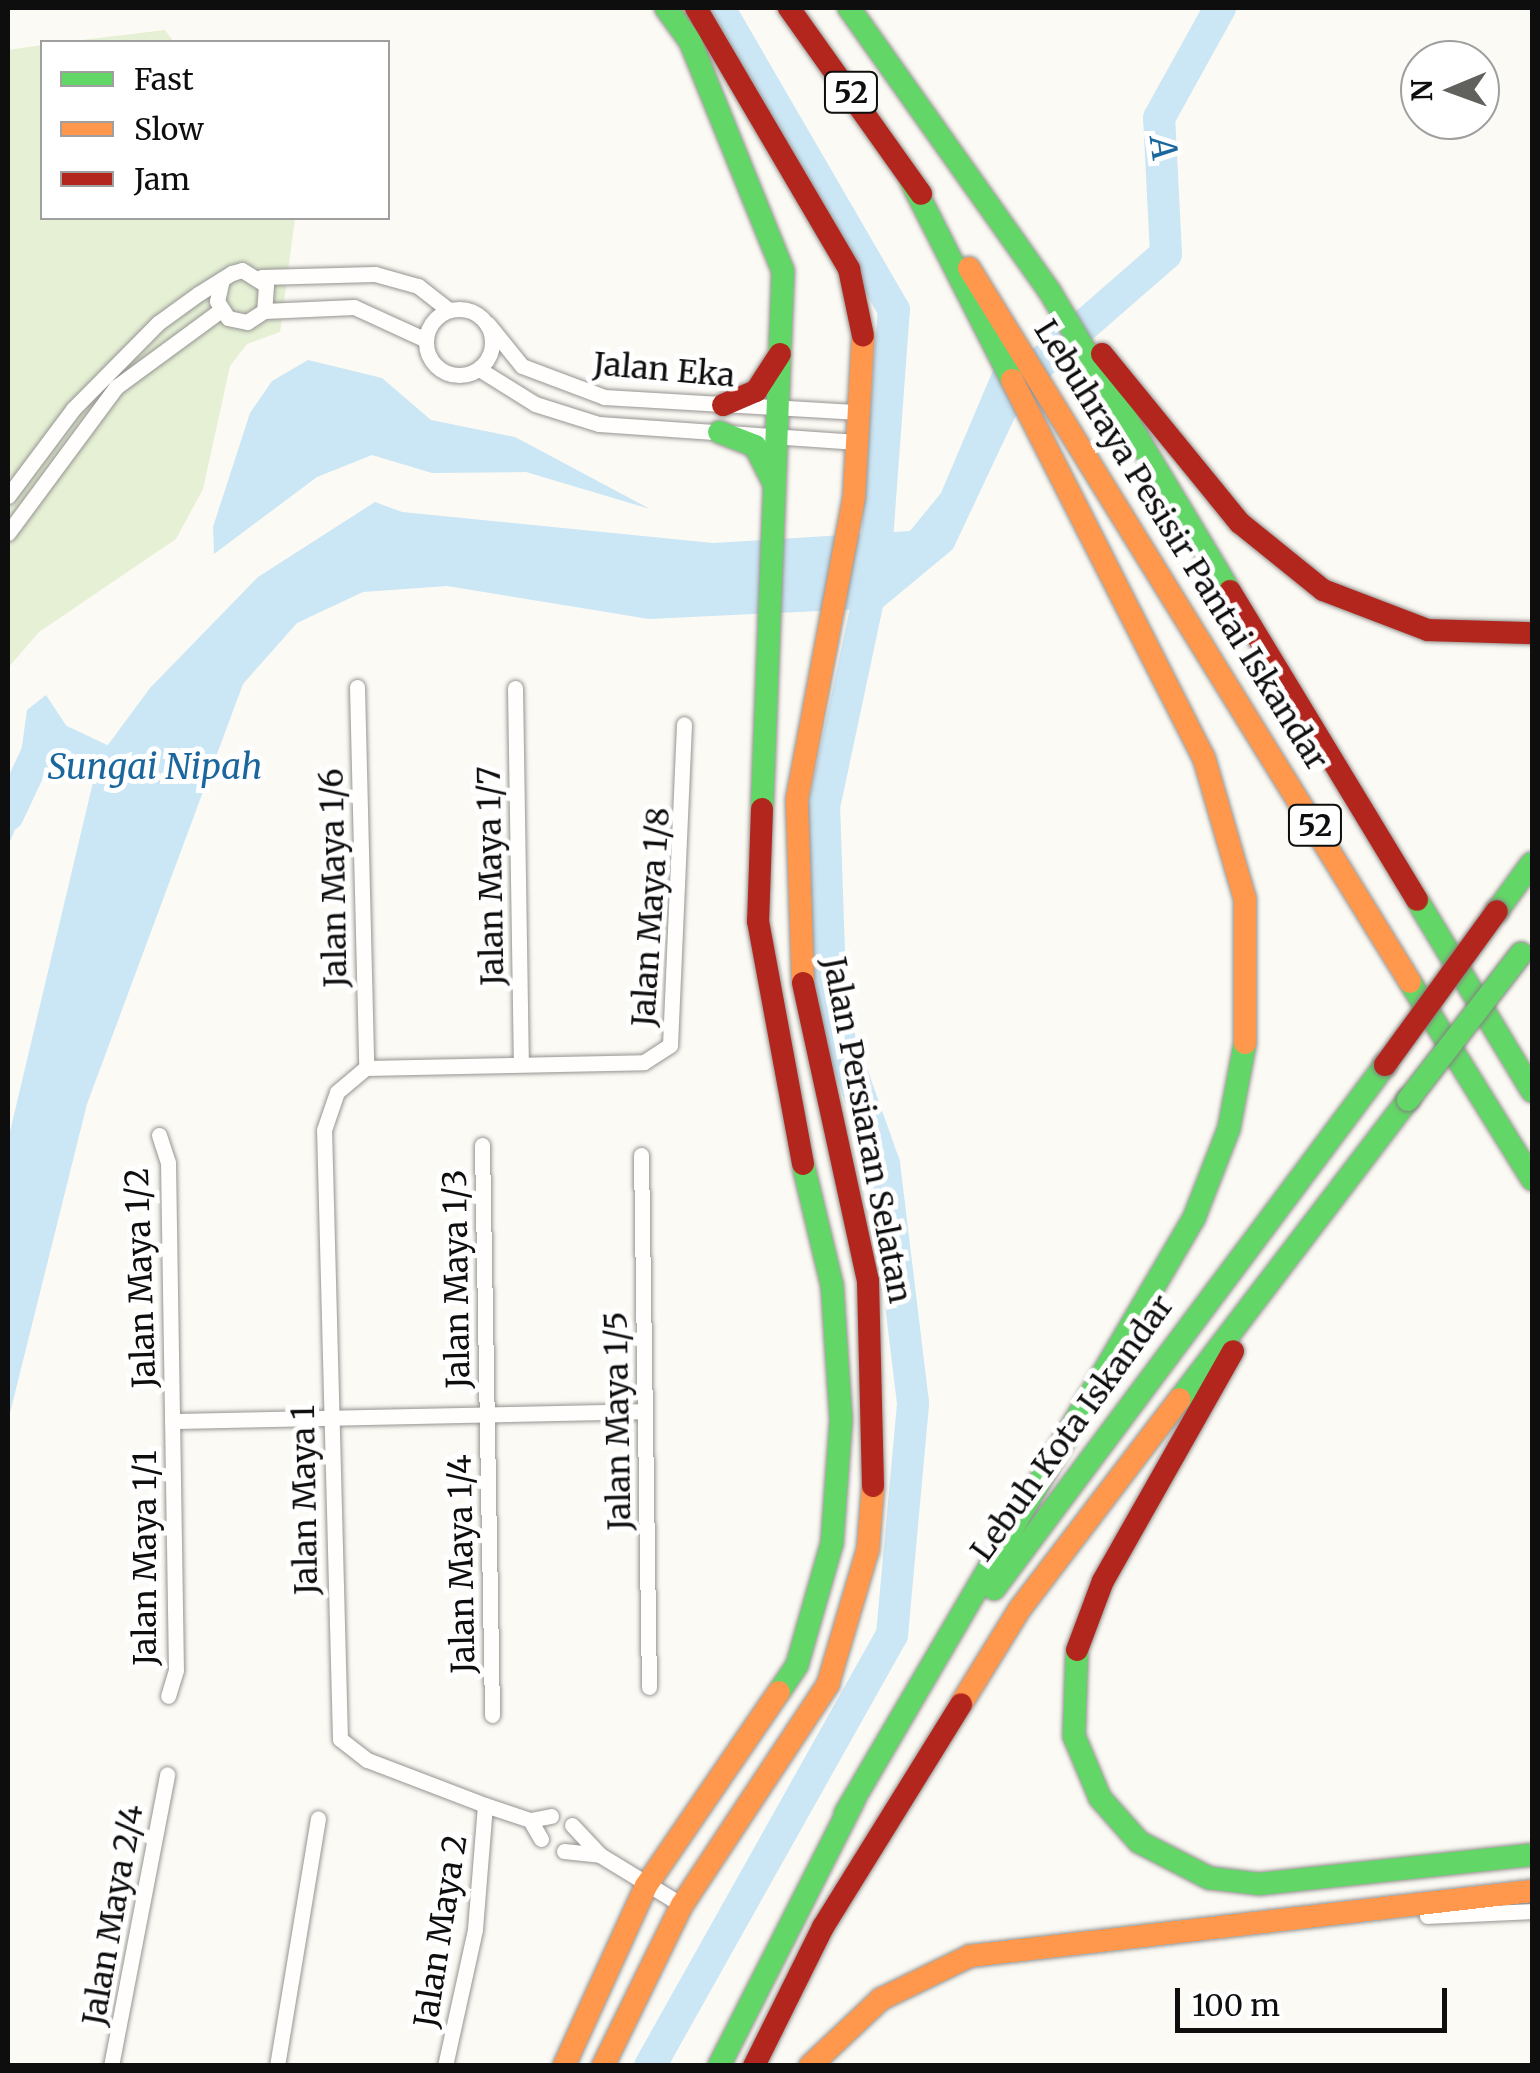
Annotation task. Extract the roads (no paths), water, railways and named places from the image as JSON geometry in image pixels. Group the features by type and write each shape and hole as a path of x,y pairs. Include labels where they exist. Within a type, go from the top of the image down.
{"main road":[{"name":"Jalan Persiaran Selatan","path":"564,2066 646,1886 798,1665 832,1543 841,1419 832,1286 773,1036 758,921 763,650 785,340 783,271 766,216 690,41 666,8"},
{"name":"Jalan Persiaran Selatan","path":"602,2066 682,1905 828,1684 868,1549 878,1419 868,1281 808,1029 795,919 798,799 832,647 858,442 864,327 853,283 696,8"},
{"name":"Lebuhraya Pesisir Pantai Iskandar","path":"789,8 910,179 1146,542 1484,1107 1532,1179"},
{"name":"Lebuhraya Pesisir Pantai Iskandar","path":"849,8 1050,292 1532,1091"},
{"path":"845,1814 1194,1218 1229,1128 1248,1027 1245,899 1210,774 910,179"},
{"path":"766,216 804,193"},
{"path":"1050,292 1240,523 1289,568 1400,623 1532,634"},
{"path":"723,405 767,380 785,340"},
{"path":"719,432 754,446 775,489"},
{"name":"Lebuh Kota Iskandar","path":"718,2066 845,1814 1096,1447 1385,1065 1532,863"},
{"name":"Lebuh Kota Iskandar","path":"754,2066 823,1927 1020,1610 1527,946"},
{"path":"1514,1058 1532,1080"},
{"path":"1484,1107 1532,1200"},
{"path":"1273,1280 1088,1616 1071,1677 1084,1766 1139,1842 1209,1878 1259,1884 1532,1855"},
{"path":"810,2066 881,1999 970,1956 1275,1925 1532,1891"}],"street":[{"path":"8,496 125,352 222,280 242,270 261,277 375,274 418,286 449,310 471,310 488,324 492,348 479,369"},
{"path":"261,277 264,312"},
{"path":"8,533 116,387 221,310 222,280"},
{"name":"Jalan Eka","path":"221,310 238,322 264,312 354,308 426,340 443,372 479,369 568,416 858,442"},
{"path":"426,340 449,310"},
{"name":"Jalan Eka","path":"488,324 522,366 575,390 723,405 859,412"},
{"name":"Jalan Maya 1/6","path":"357,687 366,1068"},
{"name":"Jalan Maya 1/7","path":"516,688 521,1063"},
{"name":"Jalan Maya 1/8","path":"366,1068 644,1062 670,1045 684,724"},
{"name":"Jalan Maya 1","path":"366,1068 337,1092 324,1130 340,1739 367,1760 485,1805 530,1820 551,1816"},
{"name":"Jalan Maya 1/2","path":"159,1135 168,1162 172,1420"},
{"name":"Jalan Maya 1/3","path":"482,1145 488,1412"},
{"name":"Jalan Maya 1/5","path":"641,1155 649,1687"},
{"path":"172,1420 646,1411"},
{"name":"Jalan Maya 1/4","path":"488,1412 492,1715"},
{"name":"Jalan Maya 1/1","path":"168,1696 176,1670 172,1420"},
{"name":"Jalan Maya 2/4","path":"111,2066 167,1774"},
{"name":"Jalan Maya 2","path":"445,2066 475,1929 485,1805"},
{"path":"277,2066 318,1818"},
{"path":"530,1820 541,1839"},
{"path":"572,1826 600,1854 682,1905"},
{"path":"564,1851 600,1854"},
{"path":"1275,1925 1532,1912"}],"water":[{"path":"308,360 382,378 431,420 515,437 650,509 526,472 432,473 372,455 317,477 214,554 213,527 250,413 272,381"},
{"name":"Sungai Nipah","path":"994,368 1017,413 953,549 882,608 649,619 447,586 363,592 297,623 243,684 87,1104 8,1421 8,1140 99,757 150,688 258,577 375,502 402,512 713,543 910,531 941,493"},
{"path":"46,695 71,733 63,751 48,753 8,846 27,710"}],"waterway":[{"path":"650,2066 892,1635 913,1403 884,1164 831,1014 824,807 875,567 894,310 719,8"},
{"name":"A","path":"1010,390 1166,254 1159,118 1220,8"},
{"path":"8,815 46,734 138,777"}]}
